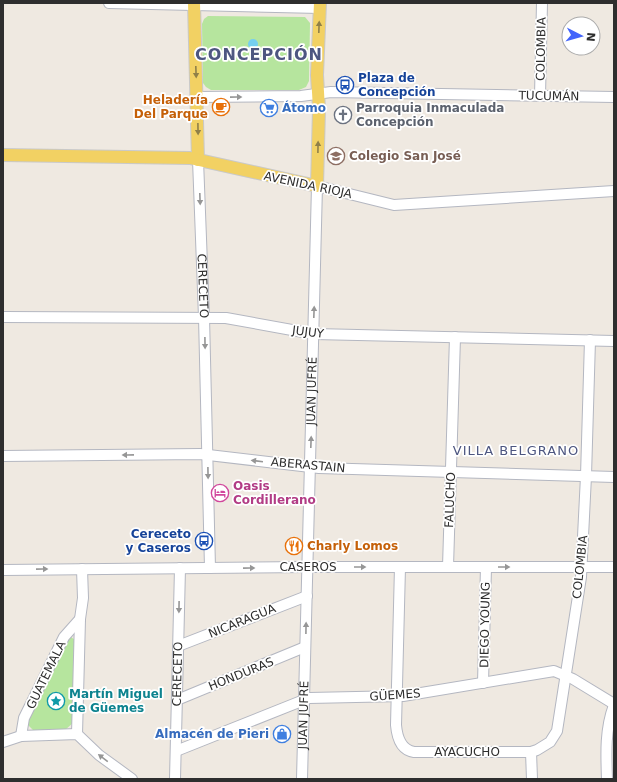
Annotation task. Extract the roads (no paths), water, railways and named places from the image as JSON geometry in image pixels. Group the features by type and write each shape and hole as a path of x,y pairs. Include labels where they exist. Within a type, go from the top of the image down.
{"main road":[{"name":"CERECETO","path":"194,4 198,160"},
{"name":"JUAN JUFRÉ","path":"317,186 319,109 317,75 320,6"},
{"name":"AVENIDA RIOJA","path":"3,155 190,158 317,186"}],"street":[{"path":"109,3 320,6"},
{"name":"COLOMBIA","path":"540,96 542,3"},
{"name":"TUCUMÁN","path":"197,97 301,96 331,92 614,97"},
{"name":"CERECETO","path":"198,160 204,318 210,568"},
{"name":"AVENIDA RIOJA","path":"317,186 394,205 614,191"},
{"name":"JUAN JUFRÉ","path":"302,779 317,186"},
{"name":"JUJUY","path":"3,317 226,318 314,334 614,341"},
{"name":"FALUCHO","path":"448,567 455,337"},
{"name":"COLOMBIA","path":"531,752 550,742 555,736 559,718 581,567 586,476 590,340"},
{"name":"ABERASTAIN","path":"3,456 207,455 310,467 614,476"},
{"name":"CASEROS","path":"3,570 307,567 614,567"},
{"path":"396,696 400,567"},
{"name":"DIEGO YOUNG","path":"483,683 486,567"},
{"name":"CERECETO","path":"175,779 180,568"},
{"name":"GUATEMALA","path":"77,734 80,619 83,598 82,569"},
{"name":"NICARAGUA","path":"178,646 307,596"},
{"name":"GUATEMALA","path":"21,736 24,718 64,637 80,619"},
{"name":"HONDURAS","path":"177,700 306,647"},
{"name":"GÜEMES","path":"176,751 309,698 396,696 554,671 573,679 614,704"},
{"name":"AYACUCHO","path":"396,696 396,731 404,748 414,752 531,752"},
{"path":"609,777 610,750 608,728 614,704"},
{"path":"3,742 21,736 77,734 99,755 132,779"},
{"path":"531,752 532,779"}],"water":[{"path":"253,39 258,44 253,49 248,44"}],"place":[{"name":"Plaza de Concepción","path":"345,85"},
{"name":"Heladería Del Parque","path":"221,107"},
{"name":"Átomo","path":"269,108"},
{"name":"Parroquia Inmaculada Concepción","path":"343,115"},
{"name":"Colegio San José","path":"336,156"},
{"name":"Oasis Cordillerano","path":"220,493"},
{"name":"Cereceto y Caseros","path":"204,541"},
{"name":"Charly Lomos","path":"294,546"},
{"name":"Martín Miguel de Güemes","path":"56,701"},
{"name":"Almacén de Pieri","path":"282,734"}],"district":[{"name":"CONCEPCIÓN","path":"259,54"},
{"name":"VILLA BELGRANO","path":"516,450"}]}
